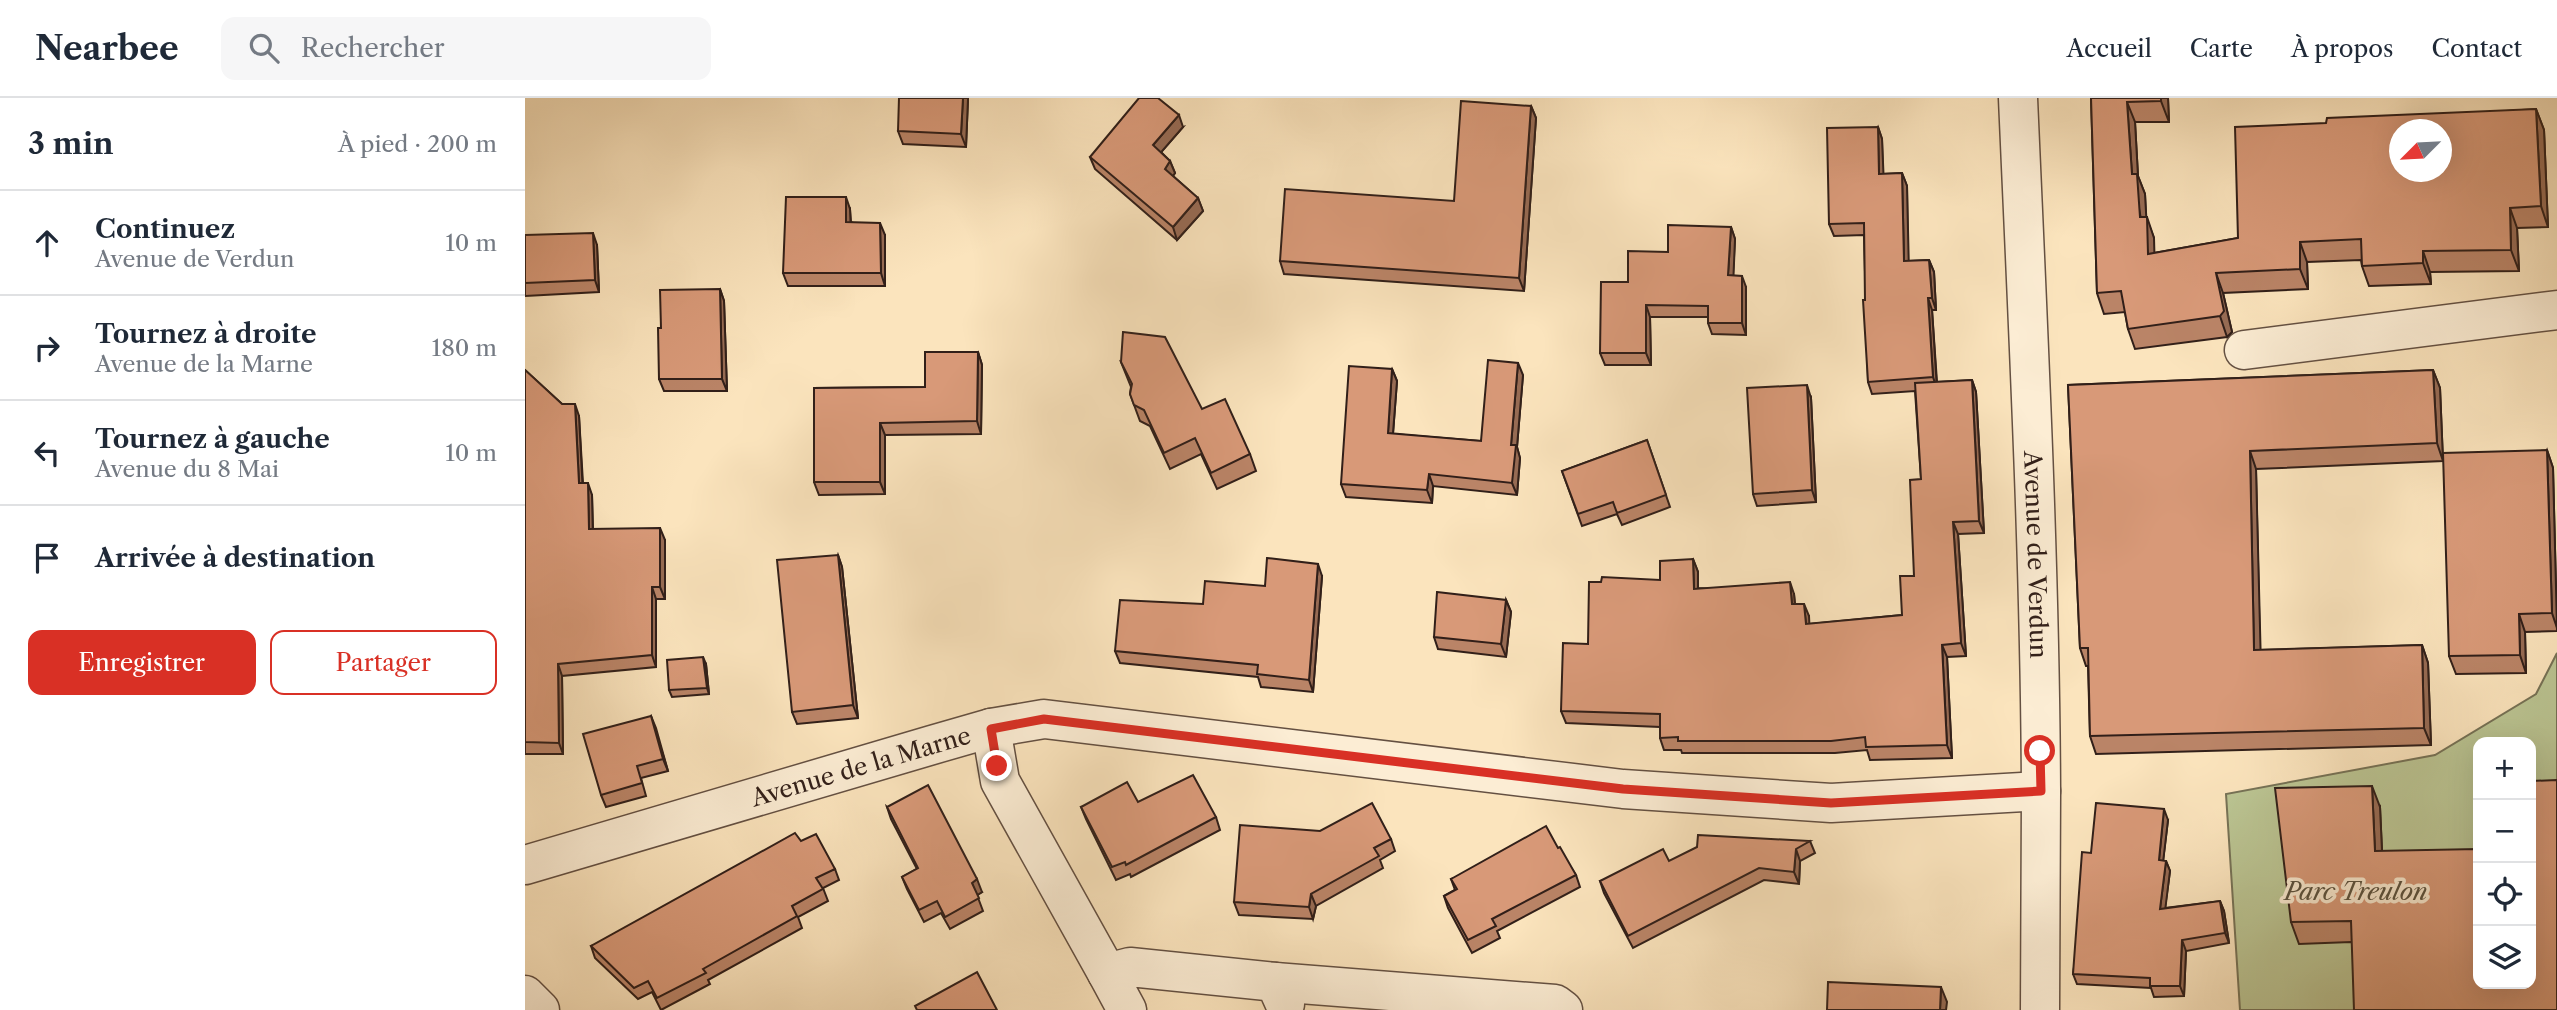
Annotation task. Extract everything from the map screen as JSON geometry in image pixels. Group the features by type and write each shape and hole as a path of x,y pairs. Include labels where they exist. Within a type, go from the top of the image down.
{"street":[{"name":"Avenue de Verdun","path":"2018,98 2031,377 2041,791 2040,1010"},
{"path":"2244,350 2557,310"},
{"name":"Avenue de la Marne","path":"525,865 991,729 1044,719 1623,789 1831,803 2041,791"},
{"path":"991,729 1000,781 1127,1010"},
{"path":"1107,973 1130,967 1281,996 1555,1004 1563,1010"},
{"path":"525,995 540,1010"}],"green space":[{"name":"Parc Treulon","path":"2557,653 2557,1010 2240,1010 2226,794 2435,755 2536,694"}],"building":[{"path":"899,98 963,98 961,134 898,131"},
{"path":"1139,98 1158,98 1179,115 1153,145 1170,161 1165,169 1198,198 1173,227 1090,157"},
{"path":"2091,98 2161,98 2161,101 2127,102 2132,174 2137,174 2140,217 2147,217 2148,254 2238,238 2235,127 2326,123 2327,118 2536,109 2541,206 2510,208 2511,250 2423,251 2423,263 2362,266 2361,239 2300,242 2300,269 2216,273 2224,311 2220,316 2128,329 2121,291 2097,293"},
{"path":"1461,101 1531,106 1519,278 1280,261 1285,189 1454,201"},
{"path":"1878,127 1879,174 1902,173 1904,261 1929,260 1932,298 1928,298 1933,377 1868,382 1863,300 1864,223 1829,224 1827,128"},
{"path":"786,197 846,197 846,222 880,223 881,273 783,273"},
{"path":"1668,225 1731,227 1728,275 1742,276 1742,323 1708,323 1708,306 1646,305 1646,353 1600,353 1601,282 1628,282 1628,251 1668,252"},
{"path":"593,233 595,280 525,283 525,235"},
{"path":"720,289 722,379 659,379 660,290"},
{"path":"1123,332 1165,337 1202,409 1225,399 1250,454 1211,473 1195,438 1164,453 1144,410 1134,405 1130,394 1132,384 1121,362"},
{"path":"925,352 978,352 977,421 880,423 880,482 814,482 814,388 925,387"},
{"path":"1488,360 1518,363 1511,445 1516,445 1512,483 1429,474 1427,490 1341,484 1349,366 1392,369 1388,433 1481,441"},
{"path":"525,370 562,404 575,404 579,483 588,483 589,529 660,528 660,587 652,587 652,655 558,664 559,743 525,742"},
{"path":"2433,370 2437,443 2250,451 2254,650 2422,645 2424,728 2090,736 2088,648 2080,648 2068,385"},
{"path":"1972,380 1979,521 1953,522 1961,643 1942,645 1947,745 1866,747 1865,737 1831,741 1678,741 1678,737 1660,738 1660,714 1561,711 1563,643 1588,644 1589,582 1601,582 1602,577 1660,580 1660,561 1693,559 1694,589 1790,582 1792,604 1804,604 1806,624 1902,615 1900,576 1914,576 1910,480 1921,479 1915,383"},
{"path":"1807,385 1812,490 1753,494 1747,388"},
{"path":"1647,440 1666,495 1617,513 1613,502 1578,514 1562,471"},
{"path":"2547,450 2552,613 2519,614 2520,655 2449,656 2443,453"},
{"path":"838,555 853,705 792,712 777,560"},
{"path":"1267,558 1318,564 1309,680 1257,674 1258,665 1115,651 1120,600 1203,604 1205,581 1265,586"},
{"path":"1437,592 1506,600 1501,644 1434,637"},
{"path":"703,657 707,688 669,690 667,660"},
{"path":"651,716 663,759 637,766 642,783 601,795 583,734"},
{"path":"1193,775 1216,817 1126,865 1125,862 1112,867 1081,807 1127,782 1138,802"},
{"path":"2557,780 2557,1010 2354,1010 2351,921 2291,922 2275,788 2372,786 2375,851 2473,849 2473,989 2536,989 2536,781"},
{"path":"928,785 977,879 972,883 979,898 945,917 937,901 919,910 902,877 918,868 887,807"},
{"path":"1372,803 1391,839 1374,848 1379,856 1311,894 1309,907 1234,902 1240,825 1320,831"},
{"path":"2096,803 2164,809 2159,860 2166,861 2160,909 2220,901 2225,933 2182,940 2180,986 2150,986 2150,978 2073,974 2082,852 2091,853"},
{"path":"1546,826 1576,875 1492,919 1496,926 1468,940 1444,896 1457,889 1451,879"},
{"path":"795,833 801,841 816,834 835,869 816,878 823,889 792,906 797,916 703,969 706,973 657,998 648,981 634,988 591,946"},
{"path":"1698,835 1810,841 1796,849 1794,872 1759,868 1628,936 1600,881 1663,849 1669,861 1697,847"},
{"path":"977,972 997,1010 917,1010 915,1006"},
{"path":"1828,982 1941,987 1940,1010 1827,1010"}],"route":[{"path":"997,766 991,729 1044,719 1623,789 1831,803 2041,791 2040,751"}]}
